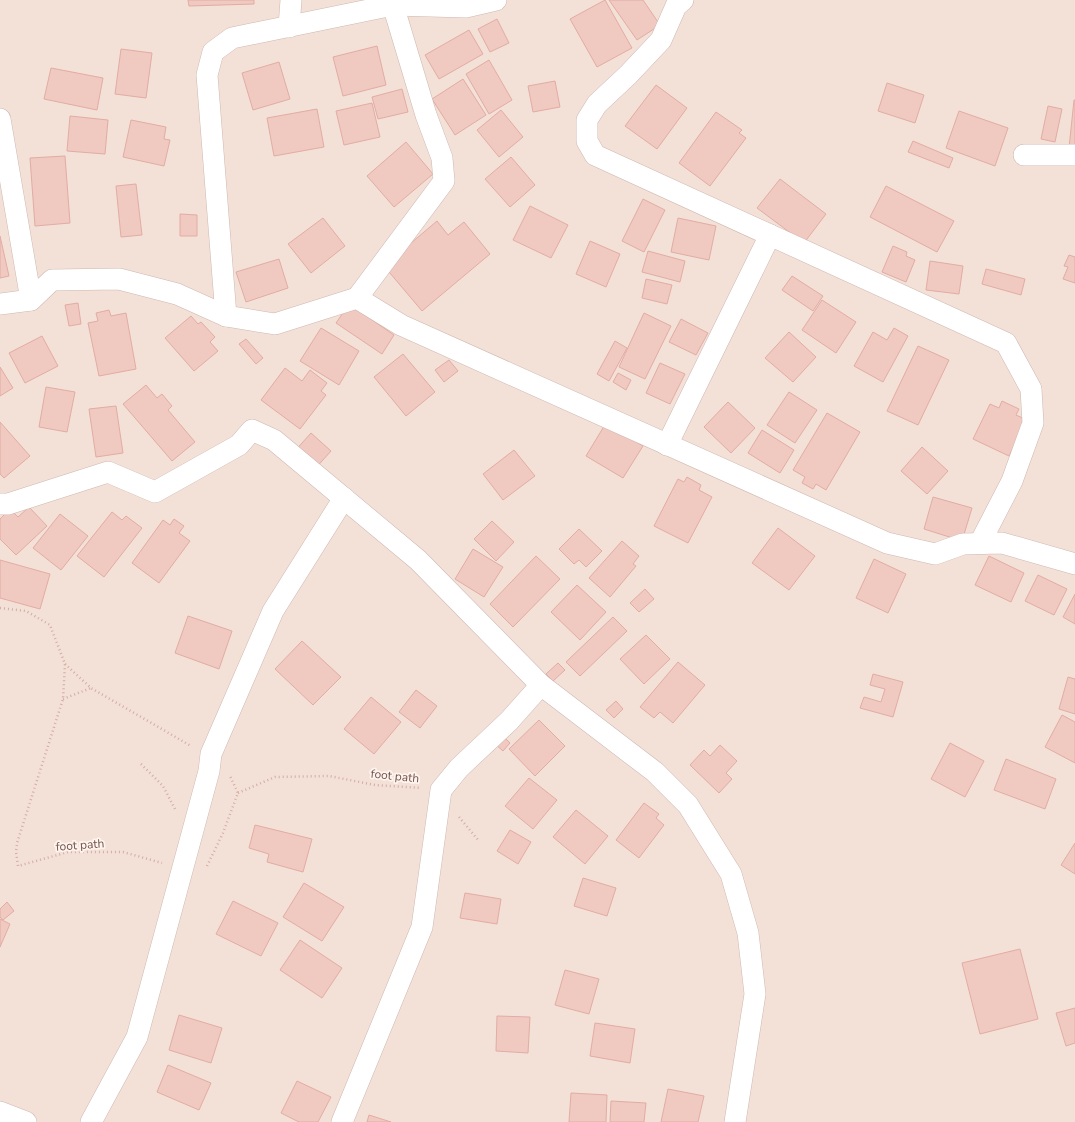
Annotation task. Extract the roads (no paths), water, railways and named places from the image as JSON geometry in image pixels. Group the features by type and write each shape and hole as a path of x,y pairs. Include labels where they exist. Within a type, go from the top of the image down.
{"street":[{"path":"289,27 291,0"},
{"path":"226,316 207,75 213,52 232,38 393,5 466,7 496,0"},
{"path":"676,2 661,40 628,76 598,104 587,120 587,141 595,156 1006,343 1031,389 1033,423 1012,481 980,543"},
{"path":"0,304 31,300 52,280 119,279 177,294 226,316 275,324 357,298 444,181 442,158 426,115 393,5"},
{"path":"0,119 31,300"},
{"path":"1024,155 1075,155"},
{"path":"668,445 770,235"},
{"path":"357,298 401,325 887,543 935,554 963,544 1002,543 1075,564"},
{"path":"0,504 8,504 108,472 155,492 239,446 252,430 274,440 418,560 541,685 655,772 688,805 731,874 748,933 755,994 735,1122"},
{"path":"91,1122 138,1037 209,771 211,754 273,611 344,498"},
{"path":"342,1122 422,927 441,790 459,768 508,722 541,685"},
{"path":"0,1112 26,1122"}]}
